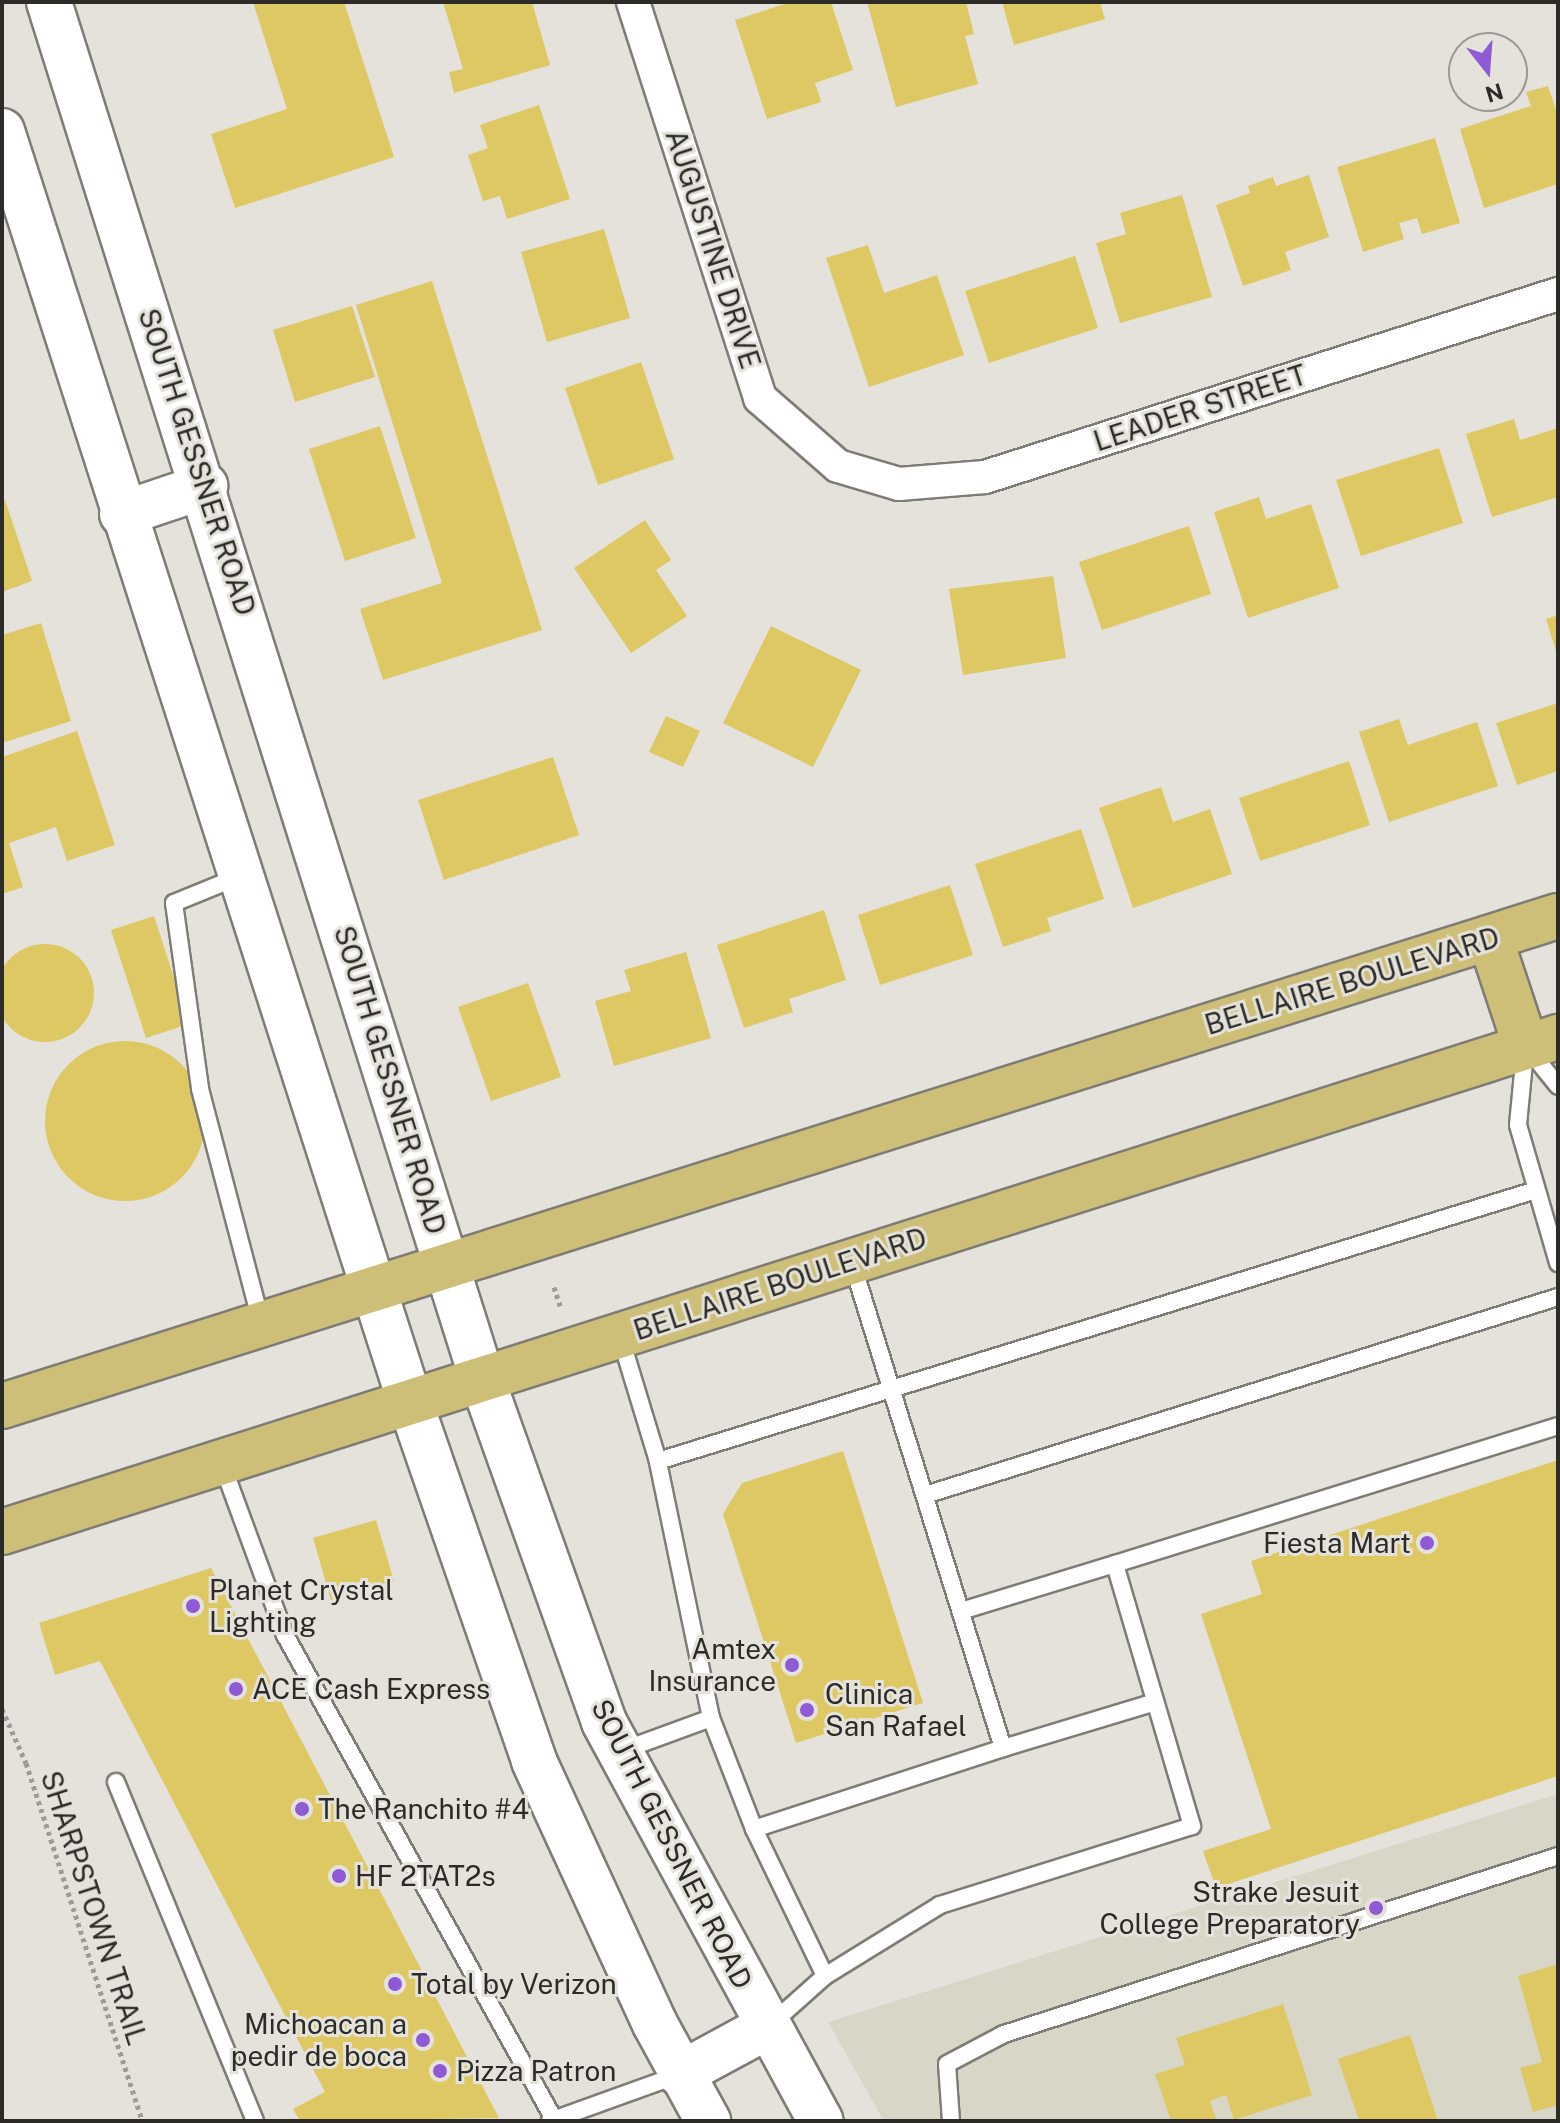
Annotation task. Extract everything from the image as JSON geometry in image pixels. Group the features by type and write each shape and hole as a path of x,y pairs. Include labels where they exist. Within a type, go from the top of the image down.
{"main road":[{"name":"SOUTH GESSNER ROAD","path":"49,2 205,486 482,1379 604,1722 767,2027 821,2121"},
{"path":"2,131 122,514 410,1402 534,1761 680,2074 708,2121"},
{"path":"122,514 205,486"},
{"name":"BELLAIRE BOULEVARD","path":"2,1406 1558,916"},
{"path":"1490,938 1542,1042"},
{"name":"BELLAIRE BOULEVARD","path":"2,1532 1542,1042"},
{"path":"680,2074 767,2027"}],"street":[{"name":"AUGUSTINE DRIVE","path":"633,2 760,398 838,466"},
{"name":"LEADER STREET","path":"838,466 899,484 985,477 1558,294"}],"lane":[{"path":"240,876 174,903 176,936 200,1089 262,1324"},
{"path":"1542,1042 1558,1086"},
{"path":"1542,1042 1518,1125 1558,1263"},
{"path":"658,1461 1536,1190"},
{"path":"852,1261 1003,1748"},
{"path":"925,1495 1558,1297"},
{"path":"620,1336 658,1461 711,1718 754,1829 825,1976"},
{"path":"961,1611 1558,1426"},
{"path":"221,1462 285,1635 553,2120 680,2074"},
{"path":"767,2027 825,1976 940,1905 1192,1826 1115,1564"},
{"path":"754,1829 1155,1702"},
{"path":"620,1752 711,1718"},
{"path":"116,1782 255,2121"},
{"path":"951,2121 947,2064 1004,2034 1558,1856"}],"path":[{"path":"554,1287 560,1306"},
{"name":"SHARPSTOWN TRAIL","path":"2,1709 26,1763 142,2121"}],"shaded area":[{"name":"Strake Jesuit College Preparatory","path":"1558,1794 1558,2121 884,2121 828,2022"}],"building":[{"path":"253,2 344,2 394,157 235,208 211,134 287,109"},
{"path":"443,2 532,2 550,65 454,93 449,72 463,69"},
{"path":"791,2 831,2 853,70 815,83 821,102 767,119 735,20"},
{"path":"867,2 966,2 974,34 965,36 978,84 896,107"},
{"path":"1002,2 1100,2 1105,19 1014,45"},
{"path":"1548,86 1558,116 1558,184 1484,208 1460,129 1512,112 1528,112 1531,106 1528,91"},
{"path":"539,105 570,199 507,219 500,196 483,201 468,155 488,148 480,125"},
{"path":"1435,138 1460,223 1422,234 1417,218 1399,223 1404,239 1363,252 1337,167"},
{"path":"1309,175 1329,237 1285,252 1291,270 1243,286 1216,205 1250,193 1248,186 1273,177 1276,186"},
{"path":"1182,195 1212,297 1120,323 1096,243 1126,234 1120,213"},
{"path":"604,229 630,318 547,342 521,252"},
{"path":"868,245 884,293 937,275 964,355 869,387 826,258"},
{"path":"1075,256 1098,328 989,363 965,291"},
{"path":"432,281 542,630 383,680 360,609 442,583 356,305"},
{"path":"352,306 375,377 295,402 273,330"},
{"path":"641,362 674,459 598,485 565,388"},
{"path":"1514,419 1520,440 1558,428 1558,497 1492,517 1466,434"},
{"path":"380,426 416,538 345,561 309,449"},
{"path":"1439,448 1463,523 1361,556 1336,480"},
{"path":"1259,497 1266,519 1311,504 1339,588 1248,618 1214,512"},
{"path":"5,500 32,581 2,592 2,501"},
{"path":"645,520 671,560 656,570 687,616 631,653 574,568"},
{"path":"1189,526 1211,594 1102,630 1079,562"},
{"path":"1053,576 1066,658 963,675 949,589"},
{"path":"1558,615 1558,654 1557,654 1546,619"},
{"path":"41,623 71,721 2,743 2,635"},
{"path":"771,626 861,670 813,767 723,723"},
{"path":"1558,703 1558,771 1517,785 1496,723"},
{"path":"666,716 700,731 683,767 649,752"},
{"path":"1399,719 1408,745 1477,722 1498,786 1389,822 1359,732"},
{"path":"77,731 115,845 67,861 56,827 9,843 23,887 2,894 2,757"},
{"path":"553,757 579,835 444,880 418,800"},
{"path":"1349,761 1370,825 1260,861 1239,798"},
{"path":"1161,787 1173,822 1210,809 1232,874 1133,908 1099,808"},
{"path":"1081,829 1104,899 1047,918 1051,931 1003,947 975,864"},
{"path":"950,885 973,955 880,985 858,915"},
{"path":"824,910 846,980 789,999 793,1012 744,1028 717,945"},
{"path":"154,916 189,1024 146,1038 111,930"},
{"path":"45,944 64,948 79,959 90,974 94,993 90,1012 79,1027 64,1038 45,1042 26,1038 11,1027 0,1012 -4,993 0,974 11,959 26,948"},
{"path":"686,952 711,1038 614,1066 595,1001 631,991 624,970"},
{"path":"528,983 561,1077 491,1101 458,1007"},
{"path":"125,1041 156,1047 181,1065 199,1090 205,1121 199,1152 181,1177 156,1195 125,1201 94,1195 69,1177 51,1152 45,1121 51,1090 69,1065 94,1047"},
{"path":"843,1451 923,1703 796,1743 723,1514 742,1483"},
{"path":"1558,1460 1558,1776 1216,1888 1203,1851 1271,1829 1201,1614 1262,1594 1251,1561"},
{"path":"376,1520 394,1581 331,1600 313,1538"},
{"path":"211,1568 499,2118 300,2121 293,2109 325,2092 100,1661 55,1675 39,1623"},
{"path":"1558,1964 1558,2105 1533,2112 1520,2068 1542,2062 1518,1976"},
{"path":"1283,2004 1312,2095 1234,2120 1226,2095 1210,2101 1217,2121 1171,2121 1155,2074 1185,2065 1176,2038"},
{"path":"1410,2035 1438,2121 1359,2121 1338,2059"}],"place":[{"name":"Fiesta Mart","path":"1427,1543"},
{"name":"Planet Crystal Lighting","path":"193,1606"},
{"name":"Amtex Insurance","path":"792,1665"},
{"name":"ACE Cash Express","path":"236,1689"},
{"name":"Clinica San Rafael","path":"807,1710"},
{"name":"The Ranchito #4","path":"302,1809"},
{"name":"HF 2TAT2s","path":"339,1876"},
{"name":"Strake Jesuit College Preparatory","path":"1376,1908"},
{"name":"Total by Verizon","path":"395,1984"},
{"name":"Michoacan a pedir de boca","path":"423,2040"},
{"name":"Pizza Patron","path":"440,2071"}]}
